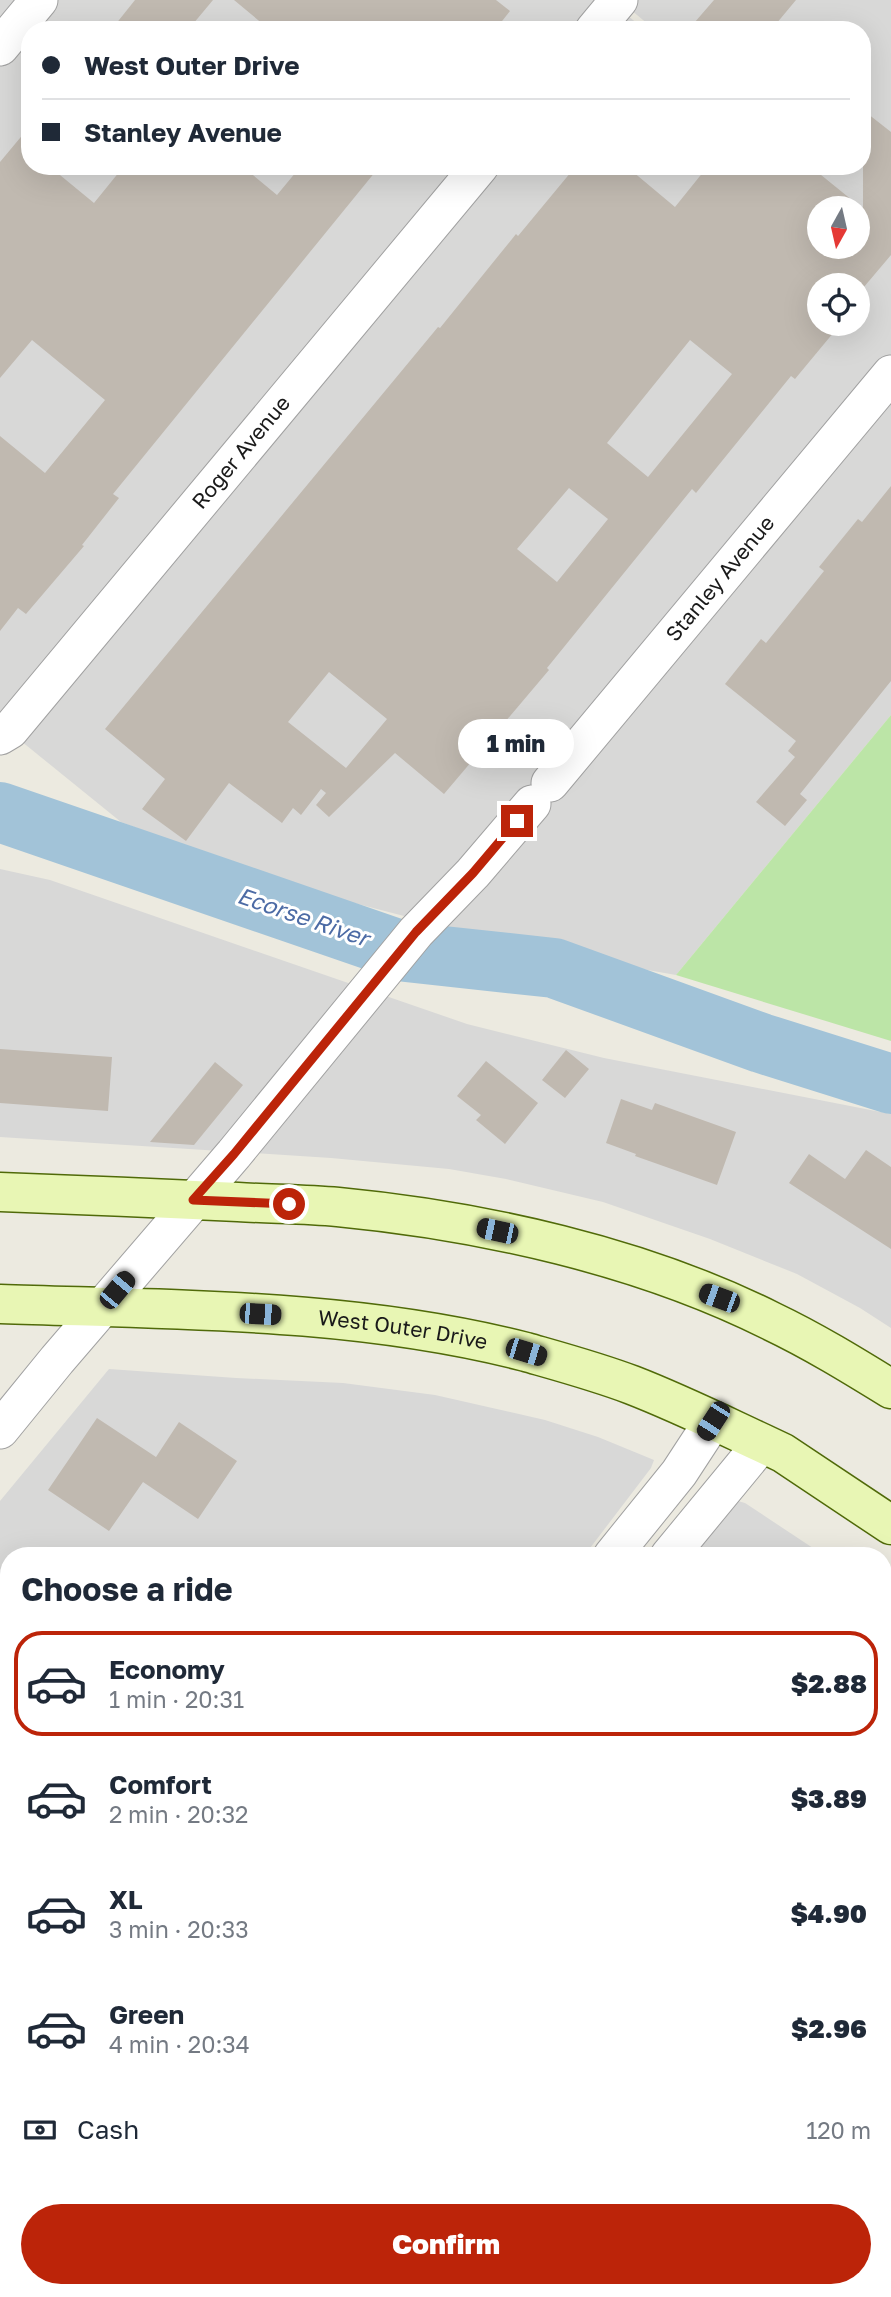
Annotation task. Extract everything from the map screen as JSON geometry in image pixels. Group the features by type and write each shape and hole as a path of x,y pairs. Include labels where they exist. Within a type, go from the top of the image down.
{"main road":[{"path":"0,1192 337,1207 452,1222 520,1236 654,1273 757,1314 828,1350 891,1389"},
{"name":"West Outer Drive","path":"0,1304 287,1315 396,1326 526,1352 631,1385 762,1443 783,1453 891,1525"}],"street":[{"path":"22,21 39,0"},
{"path":"602,21 619,0"},
{"path":"0,47 21,22"},
{"name":"Roger Avenue","path":"0,736 10,730 472,175"},
{"name":"Stanley Avenue","path":"0,1430 234,1154 416,932 473,873 541,794 891,374"},
{"path":"619,1547 679,1473 713,1421"},
{"path":"676,1547 762,1443"}],"shaded area":[{"path":"0,0 609,0 634,21 21,21 21,175 871,175 871,21 644,21 619,0 891,0 891,715 676,975 539,951 300,889 121,822 0,724"},
{"path":"0,869 50,880 467,1024 604,1058 891,1114 891,1328 797,1274 710,1239 603,1202 506,1179 449,1169 331,1158 0,1137"},
{"path":"109,1369 343,1383 435,1395 545,1420 598,1437 654,1460 651,1468 591,1547 0,1547 0,1501"},
{"path":"734,1500 745,1503 811,1547 695,1547"}],"green space":[{"path":"891,715 891,1041 676,975"}],"building":[{"path":"135,0 213,0 196,21 118,21"},
{"path":"234,0 496,0 510,11 502,21 259,21"},
{"path":"714,0 796,0 778,21 696,21"},
{"path":"871,116 891,132 891,255 870,280 870,273 807,273 807,336 831,336 795,379 791,376 696,493 692,489 547,668 549,670 444,794 395,753 329,817 316,805 326,793 321,789 301,815 293,808 282,823 229,783 186,841 142,809 165,779 105,729 516,234 518,236 569,175 637,175 675,207 701,175 821,175 847,196 807,196 807,259 870,259 870,196 863,196 863,175 871,175","holes":["690,340 732,374 648,477 607,443","569,488 608,519 557,582 517,549","329,672 387,719 346,768 288,722"]},
{"path":"21,137 21,175 60,175 94,203 117,175 253,175 277,195 294,175 373,175 113,494 119,498 82,545 84,546 26,614 18,608 0,631 0,436 45,473 105,400 32,340 0,378 0,162"},
{"path":"891,486 891,681 800,794 807,800 785,826 756,802 795,757 788,751 796,741 725,684 761,639 766,643 824,571 819,567 858,519 862,522"},
{"path":"0,1049 112,1057 108,1111 0,1103"},
{"path":"566,1050 589,1069 565,1098 542,1080"},
{"path":"486,1061 538,1103 505,1144 476,1120 481,1115 457,1096"},
{"path":"215,1062 243,1085 194,1145 150,1142"},
{"path":"621,1099 652,1110 655,1103 736,1132 717,1185 606,1143"},
{"path":"866,1150 891,1167 891,1249 789,1183 809,1154 845,1179"},
{"path":"97,1418 156,1457 179,1422 237,1461 198,1519 143,1482 109,1531 48,1490"}],"waterway":[{"name":"Ecorse River","path":"0,812 406,952 554,968 761,1043 891,1084"}],"route":[{"path":"289,1204 193,1200 388,969 416,932 473,873 517,821"}]}
